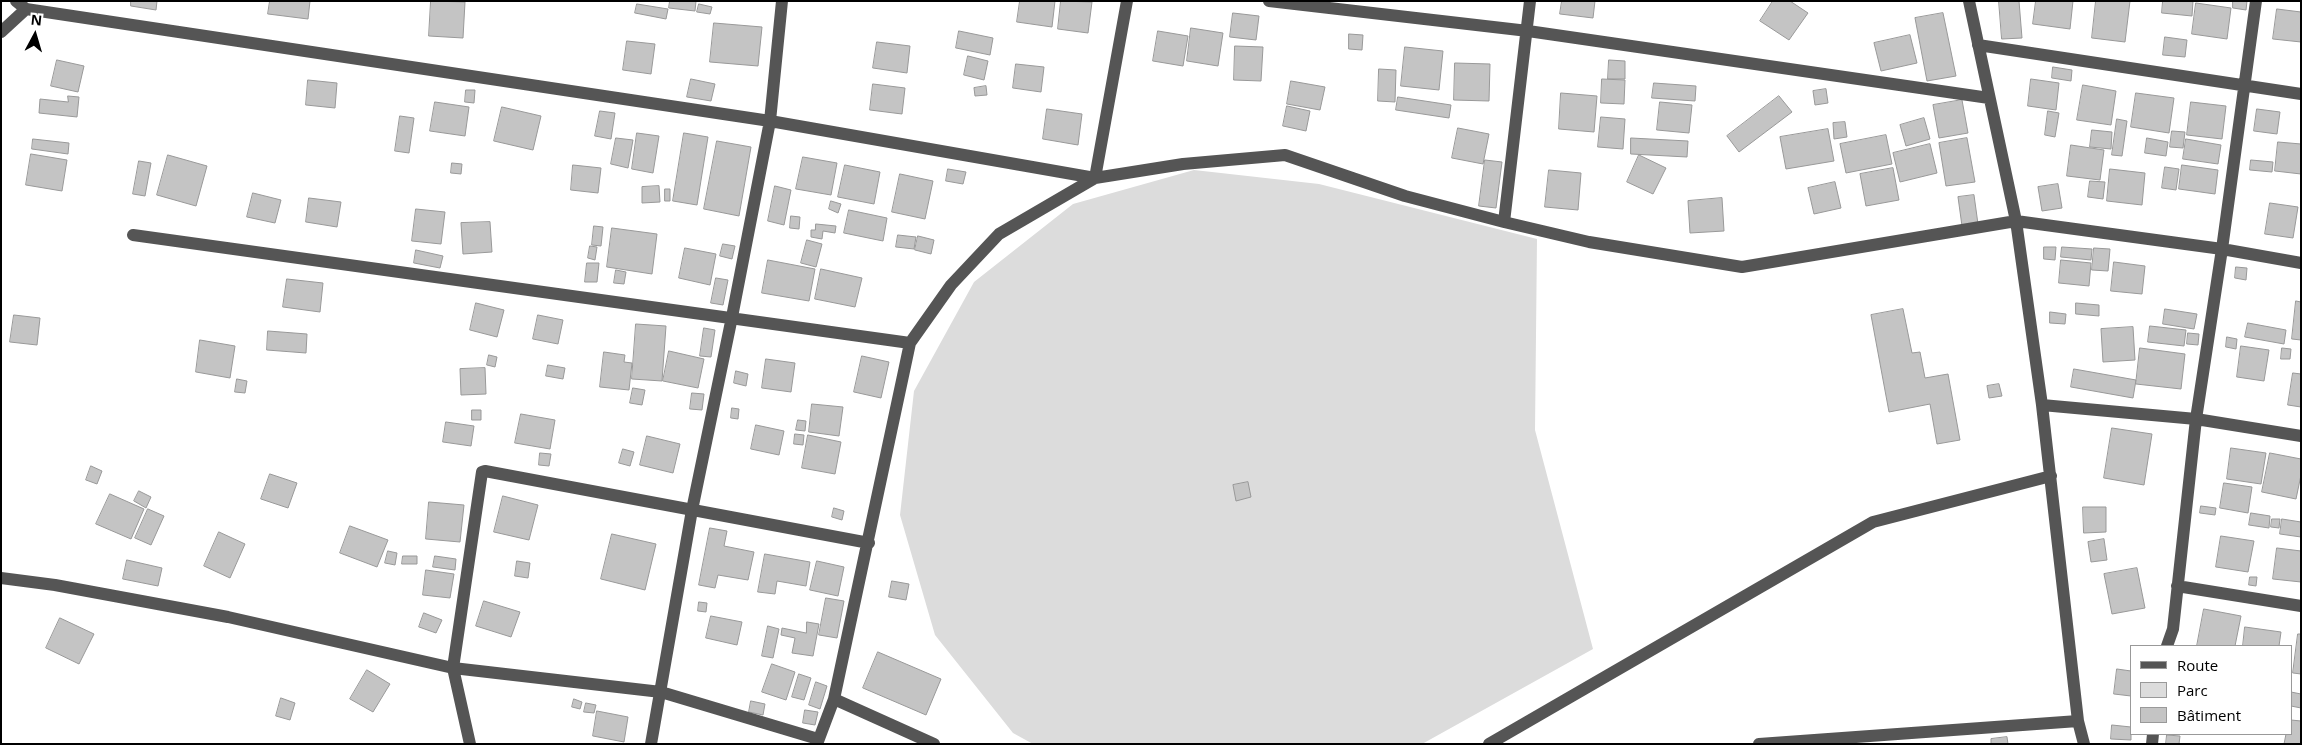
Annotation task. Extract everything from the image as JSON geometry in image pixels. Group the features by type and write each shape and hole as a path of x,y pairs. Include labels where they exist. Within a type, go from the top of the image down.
{"street":[{"path":"651,744 692,510 770,121 782,1"},
{"path":"1,578 56,585 228,617 453,668 661,692 818,742 834,698 869,543 910,343 951,285 999,234 1095,178 1127,1"},
{"path":"1269,1 1528,30 1989,98"},
{"path":"1504,222 1530,1"},
{"path":"1970,1 2016,221 2042,404 2078,721 2084,744"},
{"path":"2167,645 2173,629 2196,419 2246,86 2256,1"},
{"path":"1,32 21,5 770,121 1095,178 1182,164 1285,155 1405,196 1504,222 1589,242 1742,267 2016,221 2222,249 2301,263"},
{"path":"1978,45 2301,94"},
{"path":"133,235 910,343"},
{"path":"2042,404 2196,419 2301,436"},
{"path":"470,744 453,668 482,472 485,471 869,543"},
{"path":"1489,744 1873,522 2050,476"},
{"path":"2177,586 2301,606"},
{"path":"834,698 934,744"},
{"path":"1759,744 2078,721"}],"green space":[{"path":"1194,170 1319,184 1537,239 1535,430 1593,649 1422,744 1033,744 1013,733 935,635 900,515 914,391 974,282 1073,204"}],"building":[{"path":"131,1 157,1 156,10 131,6"},
{"path":"270,1 310,1 308,19 268,14"},
{"path":"431,1 465,2 463,38 429,36"},
{"path":"670,1 696,1 695,11 669,8"},
{"path":"1020,1 1055,1 1052,27 1017,22"},
{"path":"1061,1 1092,2 1088,33 1058,29"},
{"path":"1562,1 1595,1 1593,18 1560,14"},
{"path":"1773,1 1790,1 1808,13 1789,40 1760,21"},
{"path":"1999,1 2019,1 2022,38 2002,39"},
{"path":"2036,1 2073,1 2070,29 2033,24"},
{"path":"2096,1 2130,1 2125,42 2092,38"},
{"path":"2163,1 2193,1 2192,16 2162,13"},
{"path":"2233,1 2247,1 2246,10 2233,8"},
{"path":"2196,3 2231,8 2227,39 2192,34"},
{"path":"637,4 668,9 666,19 635,13"},
{"path":"699,4 712,7 710,14 697,12"},
{"path":"2277,9 2301,12 2301,42 2273,39"},
{"path":"1233,13 1259,16 1256,40 1230,37"},
{"path":"1943,13 1956,76 1927,81 1915,18"},
{"path":"714,23 762,27 758,66 710,62"},
{"path":"1191,28 1223,33 1218,66 1187,61"},
{"path":"959,31 993,38 990,55 956,48"},
{"path":"1158,31 1188,36 1183,66 1153,61"},
{"path":"1349,34 1363,35 1362,50 1349,49"},
{"path":"1910,35 1917,63 1881,71 1874,43"},
{"path":"2165,37 2187,40 2185,57 2163,55"},
{"path":"627,41 655,44 651,74 623,70"},
{"path":"877,42 910,46 907,73 873,68"},
{"path":"1235,46 1263,47 1261,81 1234,80"},
{"path":"1405,47 1443,51 1439,90 1401,86"},
{"path":"968,56 988,61 984,80 964,75"},
{"path":"57,60 84,66 78,92 51,86"},
{"path":"1609,60 1625,61 1625,79 1608,79"},
{"path":"1455,63 1490,64 1489,101 1454,100"},
{"path":"1016,64 1044,67 1041,92 1013,88"},
{"path":"2053,67 2072,70 2071,81 2052,78"},
{"path":"1379,69 1396,70 1395,102 1378,101"},
{"path":"691,79 715,84 711,101 687,97"},
{"path":"1602,79 1625,80 1624,104 1601,103"},
{"path":"2031,79 2059,83 2056,110 2028,106"},
{"path":"308,80 337,83 335,108 306,105"},
{"path":"1291,81 1325,87 1320,110 1287,104"},
{"path":"1654,83 1696,86 1695,101 1652,98"},
{"path":"873,84 905,88 902,114 870,110"},
{"path":"2083,85 2116,91 2111,125 2077,120"},
{"path":"986,86 987,95 975,96 974,88"},
{"path":"1826,89 1828,103 1815,105 1813,91"},
{"path":"466,90 475,90 474,103 465,102"},
{"path":"1561,93 1597,96 1594,132 1559,129"},
{"path":"2136,93 2174,98 2169,133 2131,127"},
{"path":"68,96 79,97 77,117 39,113 40,99 68,102"},
{"path":"1779,96 1792,112 1739,152 1727,136"},
{"path":"1398,97 1451,105 1449,118 1396,110"},
{"path":"1962,100 1968,133 1939,138 1933,105"},
{"path":"435,102 469,107 465,136 430,131"},
{"path":"1660,102 1692,105 1689,133 1657,130"},
{"path":"2191,102 2226,106 2222,139 2187,135"},
{"path":"1287,106 1310,111 1306,131 1283,126"},
{"path":"502,107 541,116 533,150 494,141"},
{"path":"1047,109 1082,114 1078,145 1043,139"},
{"path":"2257,109 2280,112 2277,134 2254,131"},
{"path":"600,111 615,113 611,139 595,136"},
{"path":"2048,111 2059,113 2055,137 2045,135"},
{"path":"400,116 414,118 409,153 395,151"},
{"path":"1601,117 1625,119 1623,149 1598,147"},
{"path":"1924,118 1930,139 1906,146 1900,125"},
{"path":"2117,119 2127,121 2122,156 2112,155"},
{"path":"1845,122 1847,137 1834,139 1833,123"},
{"path":"1458,128 1489,134 1483,164 1452,158"},
{"path":"1828,129 1834,161 1786,169 1780,137"},
{"path":"2092,130 2112,132 2111,149 2090,147"},
{"path":"2172,131 2185,132 2183,148 2170,147"},
{"path":"637,133 659,136 653,173 632,169"},
{"path":"684,133 708,137 697,205 673,201"},
{"path":"1886,135 1892,164 1846,173 1840,144"},
{"path":"616,138 633,140 628,168 611,164"},
{"path":"1631,138 1688,141 1687,157 1631,154"},
{"path":"1967,138 1975,182 1946,186 1939,143"},
{"path":"2147,138 2168,142 2166,156 2145,153"},
{"path":"33,139 69,143 68,154 32,149"},
{"path":"2186,139 2221,145 2218,164 2183,159"},
{"path":"717,141 751,147 739,216 704,209"},
{"path":"2278,142 2301,144 2301,174 2275,171"},
{"path":"1930,144 1937,173 1900,182 1893,153"},
{"path":"2071,145 2104,150 2100,180 2067,176"},
{"path":"31,154 67,160 62,191 26,185"},
{"path":"168,155 207,166 196,206 157,195"},
{"path":"1639,155 1666,168 1653,194 1627,182"},
{"path":"803,157 837,163 831,195 796,189"},
{"path":"1485,160 1502,162 1496,208 1479,206"},
{"path":"2251,160 2273,162 2272,172 2250,170"},
{"path":"139,161 151,163 145,196 133,194"},
{"path":"452,163 462,164 461,174 451,173"},
{"path":"573,165 601,168 598,193 571,190"},
{"path":"845,165 880,172 874,204 838,197"},
{"path":"2182,165 2218,170 2215,194 2179,189"},
{"path":"2165,167 2179,169 2176,190 2162,188"},
{"path":"1893,168 1899,200 1866,206 1860,174"},
{"path":"948,169 966,172 963,184 946,181"},
{"path":"2110,169 2145,173 2142,205 2107,201"},
{"path":"1549,170 1581,173 1578,210 1545,207"},
{"path":"900,174 933,181 925,219 892,212"},
{"path":"2090,181 2105,182 2103,199 2088,197"},
{"path":"1835,182 1841,208 1814,214 1808,188"},
{"path":"2058,184 2062,208 2042,211 2038,187"},
{"path":"659,186 660,202 642,203 642,187"},
{"path":"775,186 791,190 784,225 768,221"},
{"path":"665,189 670,189 670,201 665,201"},
{"path":"253,193 281,200 275,223 247,217"},
{"path":"1974,195 1978,224 1962,226 1958,197"},
{"path":"309,198 341,202 337,227 306,222"},
{"path":"1722,198 1724,231 1690,233 1688,201"},
{"path":"831,201 841,204 838,213 829,209"},
{"path":"2270,203 2298,207 2293,238 2265,234"},
{"path":"416,209 445,212 441,244 412,241"},
{"path":"849,210 887,218 883,241 844,233"},
{"path":"791,216 800,217 799,229 790,228"},
{"path":"490,222 492,252 463,254 461,223"},
{"path":"816,224 836,226 835,233 823,231 822,239 811,237 811,230 815,230"},
{"path":"594,226 603,227 601,246 592,245"},
{"path":"612,228 657,234 652,274 607,267"},
{"path":"898,235 916,237 914,249 896,247"},
{"path":"918,236 934,240 931,254 915,250"},
{"path":"807,240 822,244 816,267 801,263"},
{"path":"723,244 735,246 732,259 720,256"},
{"path":"590,246 597,247 595,260 588,258"},
{"path":"2044,247 2056,247 2055,260 2044,259"},
{"path":"2062,247 2092,249 2091,260 2061,257"},
{"path":"685,248 716,254 710,285 679,278"},
{"path":"2094,248 2110,249 2108,271 2092,270"},
{"path":"416,250 443,256 440,268 414,263"},
{"path":"768,260 815,269 809,301 762,293"},
{"path":"2061,260 2091,263 2089,286 2059,283"},
{"path":"2114,262 2145,266 2142,294 2111,291"},
{"path":"587,263 599,263 597,282 585,282"},
{"path":"2236,267 2247,268 2246,280 2235,278"},
{"path":"821,269 862,278 855,307 815,299"},
{"path":"616,270 626,272 624,284 614,283"},
{"path":"716,278 728,280 723,305 711,303"},
{"path":"287,279 323,283 320,312 283,307"},
{"path":"2296,301 2301,302 2301,340 2292,339"},
{"path":"476,303 504,310 497,337 470,330"},
{"path":"2076,303 2099,305 2099,316 2076,314"},
{"path":"1903,309 1912,353 1920,352 1925,378 1948,374 1960,440 1937,444 1930,404 1889,412 1871,315"},
{"path":"2165,309 2197,314 2194,329 2163,324"},
{"path":"2050,312 2066,314 2065,324 2050,323"},
{"path":"14,315 40,318 37,345 10,342"},
{"path":"538,315 563,320 558,344 533,339"},
{"path":"2248,323 2286,330 2284,344 2245,337"},
{"path":"636,324 666,326 662,381 632,379"},
{"path":"2150,326 2186,330 2184,346 2148,342"},
{"path":"2133,327 2135,360 2103,362 2101,329"},
{"path":"704,328 715,330 711,357 700,356"},
{"path":"268,331 307,334 306,353 267,350"},
{"path":"2188,333 2199,334 2198,345 2187,344"},
{"path":"2227,337 2237,339 2236,349 2226,347"},
{"path":"200,340 235,346 230,378 196,372"},
{"path":"2241,346 2269,350 2264,381 2237,377"},
{"path":"2140,348 2185,354 2181,389 2136,384"},
{"path":"2282,348 2291,349 2290,359 2281,359"},
{"path":"669,351 704,359 698,388 663,381"},
{"path":"604,352 625,355 624,362 632,363 629,390 600,387"},
{"path":"489,355 497,357 495,367 487,365"},
{"path":"862,356 889,362 881,398 854,392"},
{"path":"766,359 795,363 791,392 762,388"},
{"path":"548,365 565,368 563,379 546,376"},
{"path":"485,368 486,394 461,395 460,369"},
{"path":"2074,369 2136,380 2133,398 2071,387"},
{"path":"736,371 748,374 746,386 734,383"},
{"path":"2293,373 2301,374 2301,407 2288,405"},
{"path":"237,379 247,381 245,393 235,392"},
{"path":"1999,384 2002,396 1989,398 1987,386"},
{"path":"633,388 645,390 642,405 630,403"},
{"path":"692,393 704,394 702,410 690,409"},
{"path":"812,404 843,407 839,436 809,432"},
{"path":"732,408 739,409 738,419 731,418"},
{"path":"472,410 481,410 481,420 472,420"},
{"path":"521,414 555,420 550,449 515,443"},
{"path":"798,420 806,421 805,431 796,430"},
{"path":"446,422 474,426 471,446 443,442"},
{"path":"756,425 784,431 779,455 751,449"},
{"path":"2112,428 2152,434 2144,485 2104,478"},
{"path":"795,434 804,435 803,445 794,444"},
{"path":"808,435 841,442 835,474 802,468"},
{"path":"647,436 680,444 673,473 640,465"},
{"path":"2231,448 2266,453 2261,484 2227,479"},
{"path":"623,449 634,452 630,466 619,463"},
{"path":"540,453 551,454 549,466 539,465"},
{"path":"2270,453 2301,459 2301,475 2296,499 2262,492"},
{"path":"91,466 102,471 97,484 86,480"},
{"path":"270,474 297,483 288,508 261,499"},
{"path":"1248,482 1251,497 1236,501 1233,485"},
{"path":"2224,483 2252,487 2248,513 2220,508"},
{"path":"139,491 151,497 146,508 134,501"},
{"path":"110,494 144,509 131,539 96,524"},
{"path":"503,496 538,505 529,540 494,532"},
{"path":"429,502 464,505 460,542 426,539"},
{"path":"2201,506 2216,508 2215,515 2200,513"},
{"path":"2083,507 2106,507 2106,532 2084,533"},
{"path":"834,508 844,511 842,520 832,517"},
{"path":"148,509 164,516 151,545 135,538"},
{"path":"2251,513 2270,516 2269,528 2249,525"},
{"path":"2272,519 2280,519 2279,528 2271,527"},
{"path":"2282,519 2301,522 2301,537 2280,534"},
{"path":"350,526 388,540 377,567 340,553"},
{"path":"710,528 727,531 724,546 754,552 748,580 718,575 715,588 699,585"},
{"path":"219,532 245,544 230,578 204,566"},
{"path":"612,534 656,544 645,590 601,579"},
{"path":"2221,536 2254,541 2248,572 2216,567"},
{"path":"2104,539 2107,560 2091,562 2088,542"},
{"path":"2277,548 2301,551 2301,582 2273,579"},
{"path":"388,551 397,553 395,565 385,563"},
{"path":"765,554 810,562 806,586 777,581 775,594 758,592"},
{"path":"403,556 417,556 417,564 402,564"},
{"path":"435,556 456,559 455,570 433,567"},
{"path":"127,560 162,568 158,586 123,579"},
{"path":"517,561 530,563 528,578 515,576"},
{"path":"817,561 844,567 838,596 810,590"},
{"path":"2137,568 2145,608 2112,614 2104,574"},
{"path":"426,570 454,574 450,598 423,595"},
{"path":"2250,577 2257,577 2256,586 2249,585"},
{"path":"892,581 909,584 906,600 889,597"},
{"path":"826,598 844,601 837,638 819,635"},
{"path":"484,601 520,612 511,637 476,626"},
{"path":"699,602 707,603 706,612 698,611"},
{"path":"2204,609 2241,616 2235,645 2197,645"},
{"path":"424,613 442,620 436,633 419,627"},
{"path":"711,616 742,622 737,645 706,638"},
{"path":"60,618 94,634 79,664 46,648"},
{"path":"807,622 819,624 813,656 792,653 795,638 781,635 782,628 806,633"},
{"path":"768,626 779,629 773,658 762,656"},
{"path":"2245,627 2281,632 2279,645 2243,645"},
{"path":"2298,634 2301,634 2301,674 2293,673"},
{"path":"878,652 941,679 926,715 863,688"},
{"path":"772,664 795,672 786,700 762,692"},
{"path":"2117,669 2130,671 2130,696 2114,694"},
{"path":"367,670 390,684 373,712 350,699"},
{"path":"799,674 811,678 804,700 792,697"},
{"path":"816,682 827,686 820,709 809,705"},
{"path":"2292,692 2301,694 2301,708 2292,706"},
{"path":"281,698 295,703 290,720 276,716"},
{"path":"574,699 582,702 580,709 572,707"},
{"path":"751,701 765,704 763,715 749,712"},
{"path":"586,703 596,705 594,713 584,712"},
{"path":"805,710 818,712 815,725 803,723"},
{"path":"597,711 628,717 624,742 593,736"},
{"path":"2292,720 2301,721 2301,744 2284,744 2286,735 2292,735"},
{"path":"2112,725 2130,727 2131,740 2111,739"},
{"path":"2167,735 2180,736 2179,744 2166,744"},
{"path":"2007,737 2008,744 1991,744 1991,739"}]}
